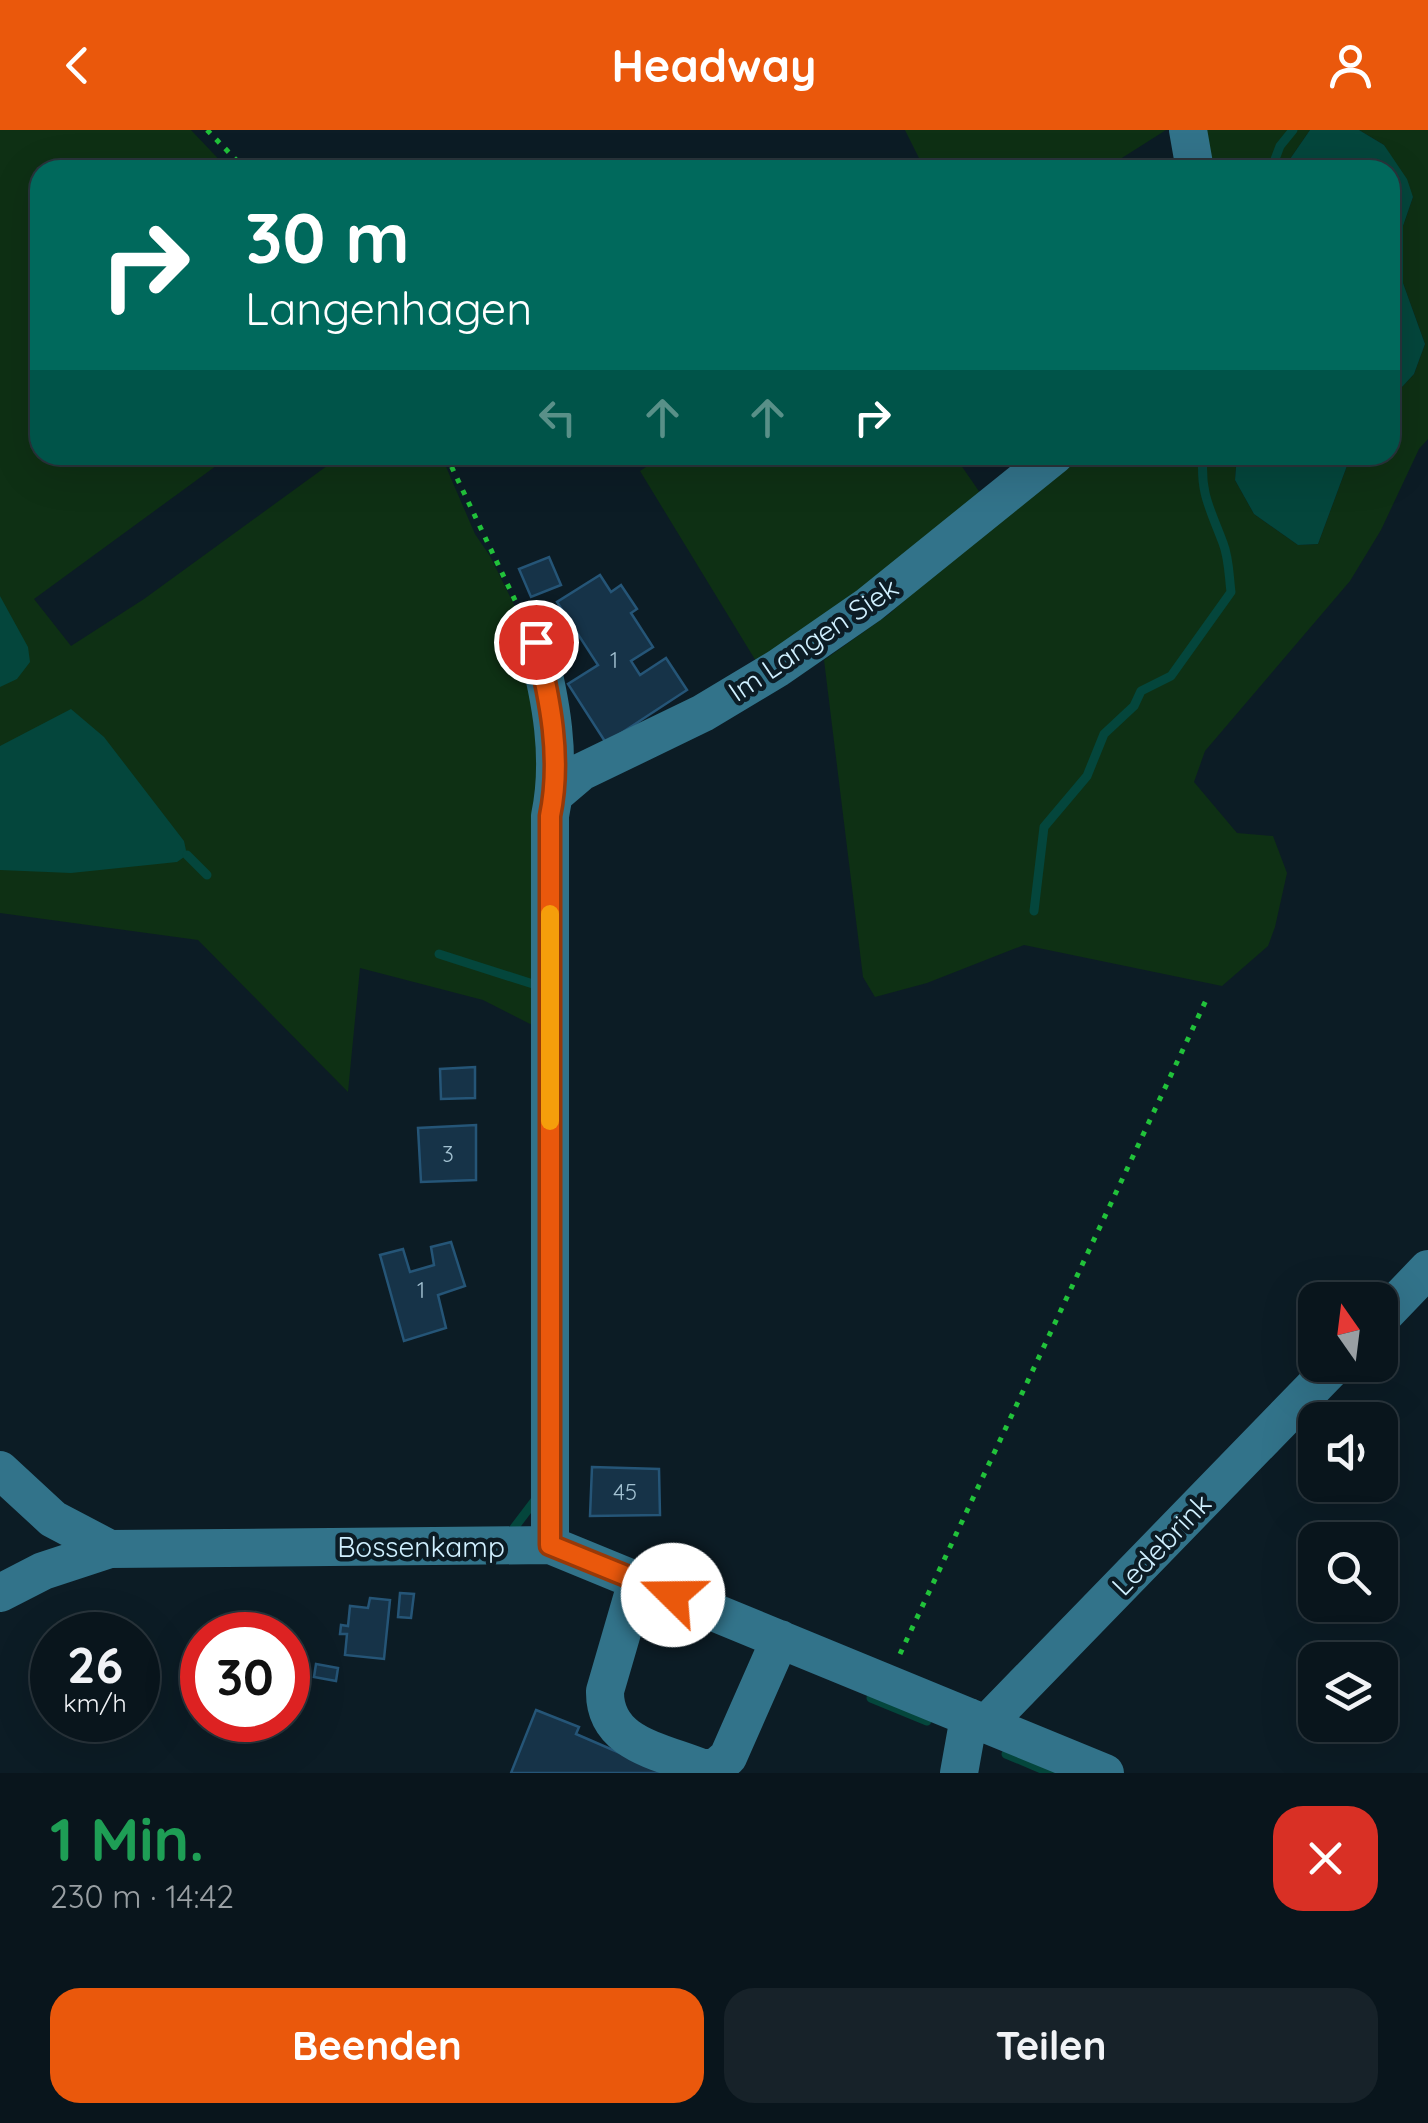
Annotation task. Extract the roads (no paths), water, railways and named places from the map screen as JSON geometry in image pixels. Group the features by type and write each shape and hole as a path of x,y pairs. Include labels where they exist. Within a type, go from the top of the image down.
{"street":[{"path":"1188,130 1193,160"},
{"name":"Im Langen Siek","path":"554,795 581,772 703,713 778,668 869,605 1042,465"},
{"path":"536,642 550,695 554,795 550,816 550,1545"},
{"path":"1398,1300 1428,1269"},
{"name":"Ledebrink","path":"978,1720 1318,1382"},
{"path":"0,1470 53,1519 110,1548"},
{"path":"43,1571 53,1519"},
{"name":"Bossenkamp","path":"0,1593 43,1571 110,1548 550,1545 1106,1773"},
{"path":"637,1581 605,1691 604,1706 610,1722 622,1736 702,1768 715,1768 728,1757 780,1640"},
{"path":"959,1773 978,1720"}],"waterway":[{"path":"1275,160 1293,130"},
{"path":"1034,911 1044,827 1087,776 1104,734 1134,706 1141,691 1171,676 1231,592 1228,561 1210,510 1202,465"},
{"path":"187,855 207,875"},
{"path":"439,954 533,984"},
{"path":"514,1528 536,1499"},
{"path":"871,1698 927,1721"},
{"path":"1006,1754 1051,1773"}]}
